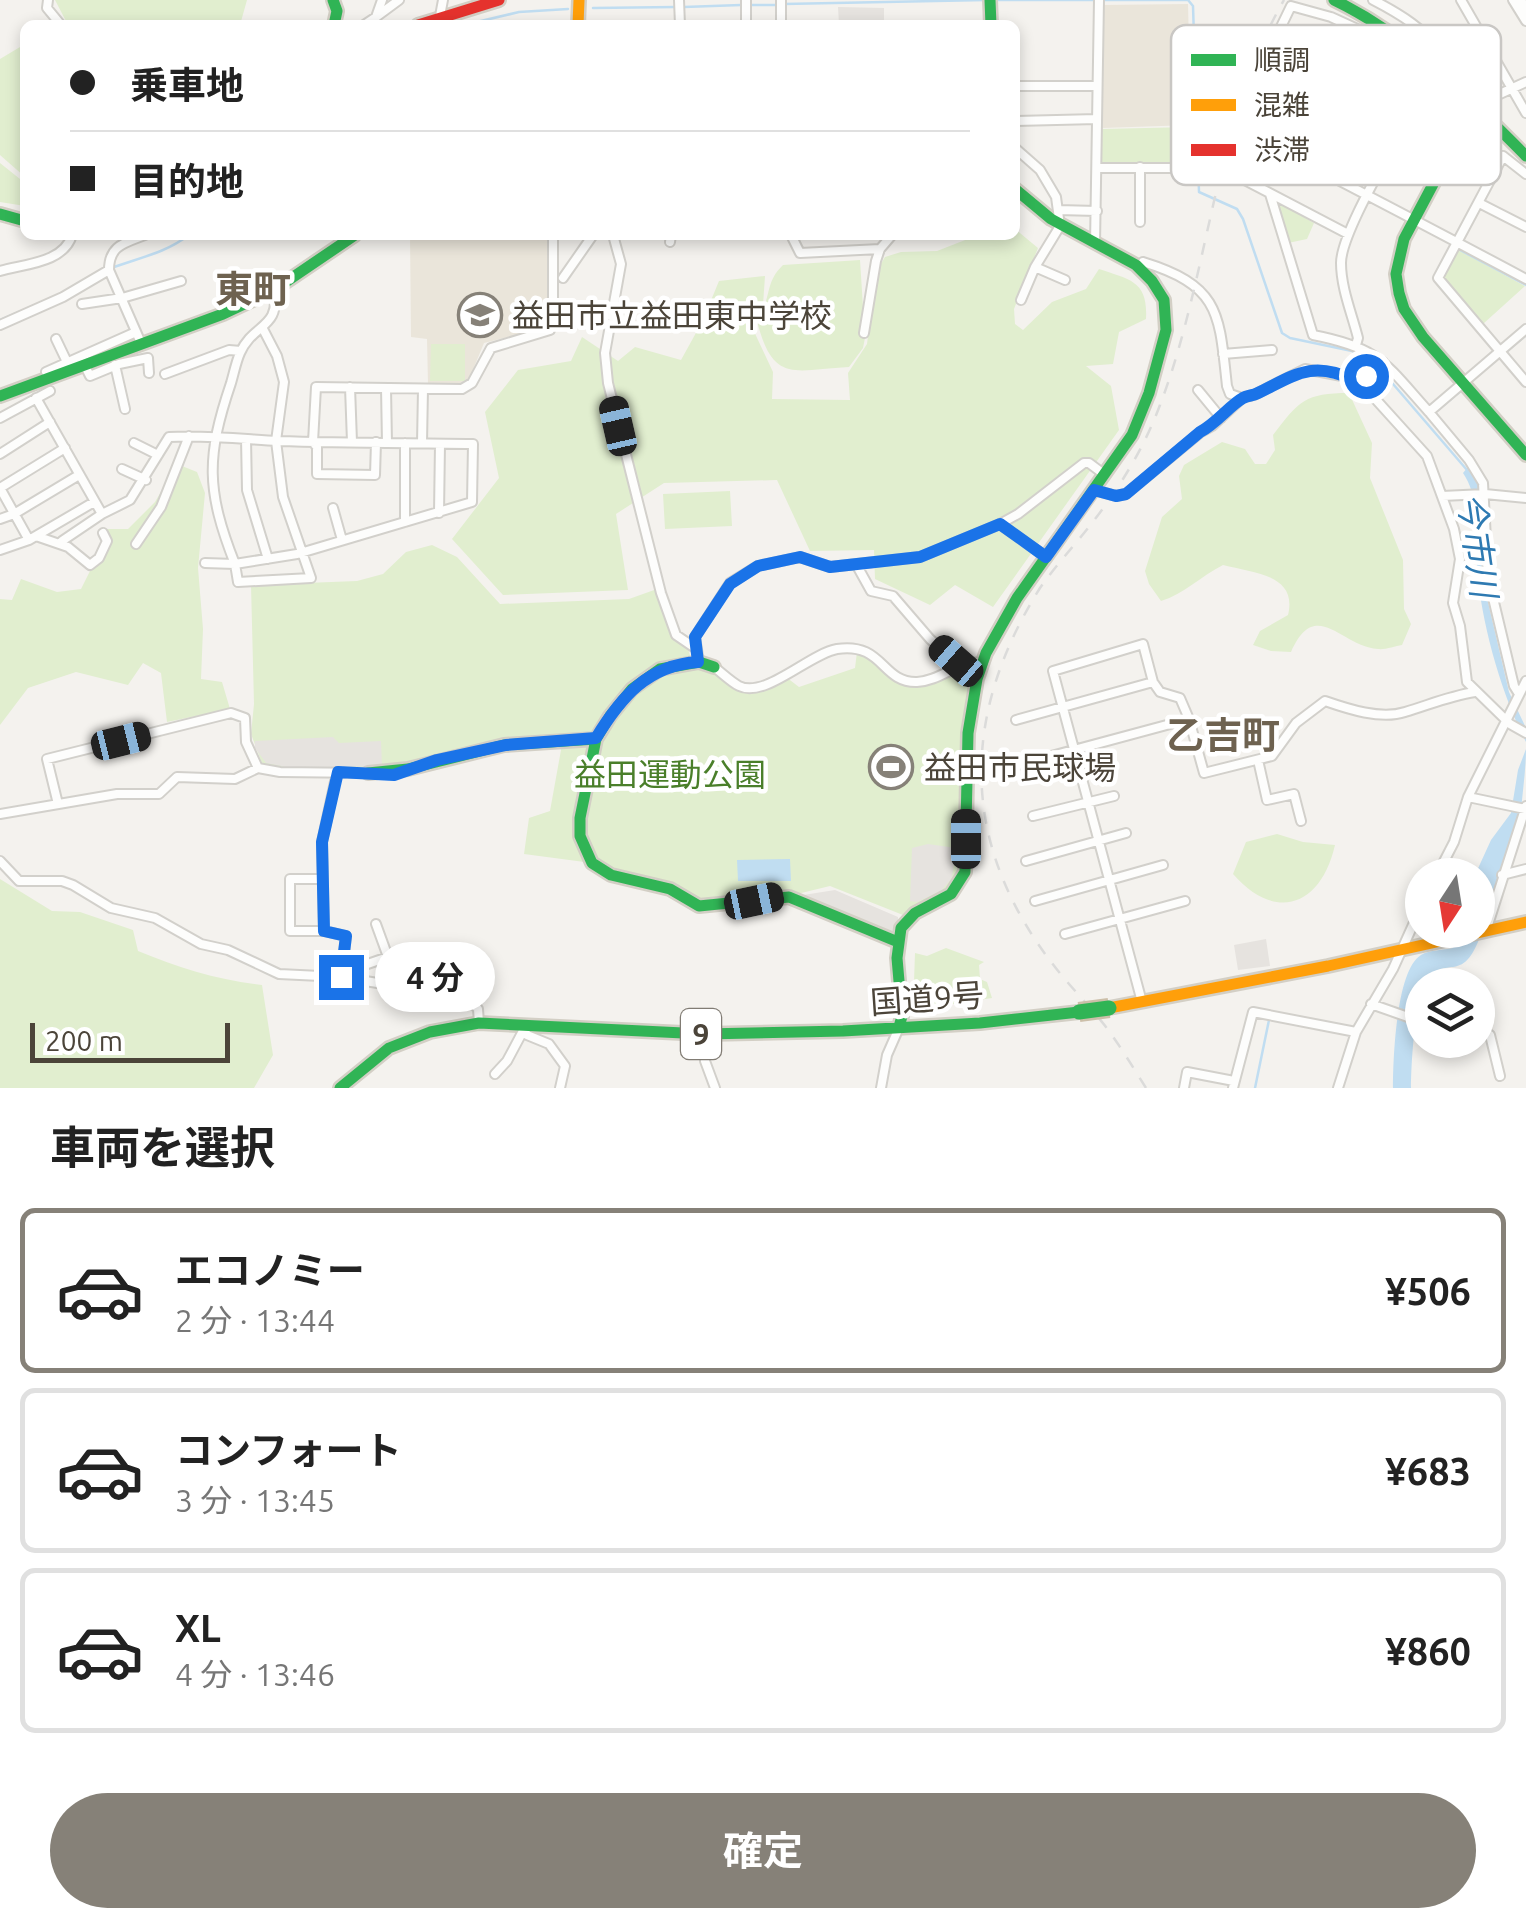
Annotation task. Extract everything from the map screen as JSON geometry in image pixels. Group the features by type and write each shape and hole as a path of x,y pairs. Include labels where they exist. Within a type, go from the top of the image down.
{"main road":[{"path":"441,14 498,0"},
{"path":"1334,0 1386,25"},
{"path":"1501,132 1526,156"},
{"path":"1432,185 1398,255 1399,292 1411,321 1526,455"},
{"path":"899,1027 902,1016 898,942 902,926 950,898 965,872 970,718 982,663 1002,621 1127,443 1149,398 1167,314 1165,302 1142,267 1095,244 1059,218 1043,217 1020,194"},
{"path":"0,396 84,364 138,337 222,314 274,290 347,240"},
{"path":"703,659 660,669 647,677 632,689 596,738 580,818 584,852 600,870 670,889 699,906 789,897 898,942"},
{"path":"368,773 394,775 437,760 506,745 596,738"},
{"name":"国道9号","path":"1495,929 1526,922"},
{"name":"国道9号","path":"340,1088 389,1048 430,1032 479,1023 704,1034 899,1027 1109,1008 1412,948"}],"street":[{"path":"376,17 382,0"},
{"path":"372,20 400,0"},
{"path":"1095,244 1099,0"},
{"path":"1374,0 1418,25"},
{"path":"1461,0 1475,25"},
{"path":"1513,0 1526,21"},
{"path":"1521,0 1526,10"},
{"path":"1281,25 1291,6 1349,25"},
{"path":"1501,72 1526,113"},
{"path":"1501,94 1526,82"},
{"path":"1020,86 1097,86"},
{"path":"1020,121 1097,119"},
{"path":"1020,152 1040,170 1056,198 1059,218 1021,300"},
{"path":"1501,162 1504,156 1526,174"},
{"path":"1140,167 1140,222"},
{"path":"1097,168 1171,168"},
{"path":"1254,185 1348,234"},
{"path":"1347,185 1526,280"},
{"path":"1356,344 1358,338 1341,263 1348,234 1374,185"},
{"path":"1488,185 1438,278 1526,382"},
{"path":"1270,194 1312,334 1356,344 1382,362 1429,412 1483,482 1479,494 1488,577 1518,697"},
{"path":"1479,202 1526,227"},
{"path":"1059,218 1097,211"},
{"path":"0,271 56,256 70,240"},
{"path":"46,372 138,337 109,270 112,250 135,240"},
{"path":"376,442 375,475 317,474 317,447 313,442 316,387 462,389 472,384 491,348 550,330 552,240"},
{"path":"562,278 589,240"},
{"path":"614,240 621,264 605,353 618,426 661,593 676,635 740,686 753,688 844,648 879,657 895,678 907,682 940,677 971,661 982,663"},
{"path":"794,240 800,253 880,248"},
{"path":"864,332 880,248 887,240"},
{"path":"1142,267 1143,262 1160,267 1205,294 1217,314 1230,394 1242,398"},
{"path":"1036,267 1066,280"},
{"path":"0,325 63,298 109,270"},
{"path":"82,304 122,298 181,281"},
{"path":"262,327 284,382 276,441 282,497 310,578 238,582 212,488 214,438 240,350 277,308 274,290"},
{"path":"553,308 613,316"},
{"path":"1429,412 1526,330"},
{"path":"56,339 67,362"},
{"path":"166,374 229,350 240,350"},
{"path":"1223,354 1272,350"},
{"path":"84,364 90,376 148,358 149,373"},
{"path":"1354,380 1372,372 1382,362"},
{"path":"116,365 126,410"},
{"path":"1094,490 1116,496 1126,494 1242,398 1305,368 1354,380 1427,456 1460,550 1453,603 1460,626 1464,674 1475,692 1521,731"},
{"path":"350,387 352,442"},
{"path":"386,388 386,442"},
{"path":"422,443 423,389"},
{"path":"1198,390 1221,418"},
{"path":"0,418 50,391"},
{"path":"36,398 102,514"},
{"path":"0,454 50,422"},
{"path":"136,544 160,507 189,436"},
{"path":"62,541 130,500 146,480 169,437 473,444 472,502 300,552 235,564 205,564"},
{"path":"246,439 247,490 268,559"},
{"path":"405,522 406,442"},
{"path":"134,444 158,454"},
{"path":"439,513 440,444"},
{"path":"65,448 0,488 32,538 68,547 85,564 100,558 106,541 103,533"},
{"path":"703,659 695,637 730,584 758,566 800,557 830,567 933,554 1018,514 1084,463 1105,475"},
{"path":"122,469 146,480"},
{"path":"0,518 14,514 79,476"},
{"path":"1442,496 1526,498"},
{"path":"0,550 32,538 94,502"},
{"path":"333,508 342,540"},
{"path":"1000,524 1046,557"},
{"path":"856,564 872,591 893,596 930,639 961,666"},
{"path":"1142,1002 1052,671 1143,644 1153,682 1160,692 1180,698 1204,773 1272,756 1296,723 1326,701 1352,711 1402,714 1457,693 1475,692"},
{"path":"1446,858 1468,797 1526,680"},
{"path":"1016,720 1153,682"},
{"path":"58,804 48,759 231,713 245,718 246,742 258,768"},
{"path":"1007,768 1189,719"},
{"path":"1258,760 1267,800 1294,794 1301,821"},
{"path":"0,814 117,794 159,794 177,776 234,779 258,768 368,773"},
{"path":"324,931 322,842 338,772"},
{"path":"1033,816 1114,796"},
{"path":"1468,797 1524,808 1495,896"},
{"path":"1026,861 1126,833"},
{"path":"0,861 19,880 73,885 111,908 155,918 201,944 228,950 279,974 341,977 432,992 474,1005 479,1023"},
{"path":"1035,900 1162,865"},
{"path":"1502,874 1526,869"},
{"path":"323,879 290,879 290,932 324,931 346,936 341,977"},
{"path":"1065,934 1185,902"},
{"path":"341,977 388,958 376,924"},
{"path":"1338,1088 1356,1032 1405,939"},
{"path":"1371,1004 1405,1017"},
{"path":"1184,1088 1187,1072 1233,1085 1254,1012 1356,1032"},
{"path":"881,1088 899,1027"},
{"path":"495,1074 507,1060 522,1028 549,1044 565,1066 560,1088"},
{"path":"704,1034 706,1061 715,1088"},
{"path":"1495,1056 1500,1076"}],"shaded area":[{"path":"1188,4 1189,25 1171,25 1171,126 1102,128 1102,5"},
{"path":"838,7 884,8 884,20 839,20"},
{"name":"益田市立益田東中学校","path":"410,240 549,240 549,327 484,343 467,384 428,384 427,339 411,337"},
{"path":"333,737 339,743 381,741 382,766 292,768 266,763 255,748 255,741"},
{"path":"928,844 956,848 952,878 941,891 917,902 910,901 912,848"},
{"path":"835,890 898,917 898,934 892,936 797,896"},
{"path":"1266,939 1270,966 1238,970 1234,945"}],"green space":[{"path":"55,0 247,0 241,20 65,20"},
{"path":"20,47 20,173 0,155 0,59"},
{"path":"1171,127 1171,164 1101,166 1101,129"},
{"path":"0,163 20,179 20,205 0,202"},
{"path":"1274,200 1314,223 1307,239 1288,243"},
{"path":"1020,233 1038,248 1014,309 1015,324 1023,330 1052,302 1086,289 1099,269 1135,284 1146,306 1146,319 1119,332 1113,364 1086,366 1111,386 1119,430 993,607 955,585 930,605 875,579 874,550 810,551 777,480 664,483 616,514 628,590 503,595 452,539 499,478 485,412 518,370 571,361 582,337 618,361 635,347 681,360 719,281 765,276 763,305 750,323 773,372 772,399 850,400 848,373 867,344 876,272 885,257 901,252 937,251 965,240 1020,240"},
{"path":"1459,250 1525,286 1483,324 1443,277"},
{"path":"860,260 865,338 863,348 849,367 800,370 778,364 763,341 757,321 777,272 783,265"},
{"path":"431,344 465,344 465,381 430,381"},
{"path":"1349,393 1372,443 1370,478 1403,560 1404,609 1411,624 1402,645 1381,649 1365,646 1320,626 1300,636 1291,652 1253,645 1260,631 1288,615 1286,591 1270,578 1223,565 1161,601 1145,571 1162,517 1182,499 1179,476 1184,465 1222,442 1245,449 1255,464 1266,464 1275,450 1273,435 1304,401"},
{"path":"177,464 197,472 205,493 198,568 203,629 201,679 222,682 230,709 167,722 161,673 143,663 128,685 76,672 28,688 0,725 0,599 12,600 21,579 57,592 81,589 107,529 128,529 155,502"},
{"path":"730,491 732,526 665,529 663,494"},
{"name":"益田運動公園","path":"432,545 457,557 500,604 629,599 657,589 673,636 687,645 693,666 749,690 763,690 786,677 799,687 855,668 857,652 904,684 922,685 965,668 971,670 974,674 959,879 942,896 903,915 830,886 793,895 706,901 592,863 524,854 529,818 550,811 561,750 559,737 395,770 263,766 251,734 251,585 357,581 383,574 406,552"},
{"path":"1277,834 1303,842 1335,845 1319,882 1295,901 1265,899 1233,874 1246,842"},
{"path":"0,879 52,911 80,912 133,930 138,951 199,972 262,985 273,1055 254,1088 0,1088"},
{"path":"946,948 984,962 979,965 980,979 987,982 992,998 913,1010 915,953 927,956"}],"water":[{"path":"1468,467 1480,487 1484,585 1509,692 1526,728 1526,742 1502,684 1485,620 1478,579 1475,510 1463,473"},
{"path":"1526,749 1521,814 1495,891 1495,858 1483,858 1511,813"},
{"path":"790,859 791,881 738,881 737,860"},
{"path":"1475,948 1467,961 1456,966 1411,968 1421,955"},
{"path":"1405,982 1405,1058 1412,1058 1411,1088 1393,1088"}],"waterway":[{"name":"今市川","path":"784,4 986,0"},
{"name":"今市川","path":"994,0 1096,0"},
{"name":"今市川","path":"1104,0 1188,0 1193,6 1194,25"},
{"name":"今市川","path":"684,7 741,5"},
{"name":"今市川","path":"749,5 776,5"},
{"name":"今市川","path":"593,8 676,7"},
{"name":"今市川","path":"485,20 519,12 568,9"},
{"name":"今市川","path":"1199,185 1199,192 1237,209 1243,219 1282,333 1352,351 1375,365"},
{"name":"今市川","path":"114,267 182,240"},
{"path":"1460,250 1526,285"},
{"name":"今市川","path":"65,291 93,276"},
{"name":"今市川","path":"0,320 40,303"},
{"path":"1470,382 1526,335"},
{"name":"今市川","path":"1381,370 1467,470"},
{"path":"1432,415 1464,388"},
{"path":"1255,1088 1269,1020"}],"railway":[{"path":"1272,25 1284,0"},
{"path":"1146,1088 1109,1031 1055,967 1024,921 1001,875 987,828 982,780 984,733 995,685 1013,636 1040,588 1122,481 1154,421 1177,356 1218,185"}],"traffic: fast":[{"path":"333,0 335,20"},
{"path":"990,0 991,20"},
{"path":"1334,0 1377,25"},
{"path":"1501,131 1526,156"},
{"path":"1433,185 1404,239 1396,274 1404,309 1423,337 1526,455"},
{"path":"899,1027 902,1016 897,958 901,928 915,913 951,894 965,872 968,733 977,679 986,653 1017,598 1132,435 1149,393 1166,330 1164,300 1136,265 1051,219 1020,193"},
{"path":"0,214 20,220"},
{"path":"0,396 223,314 274,290 348,240"},
{"path":"714,667 699,662 660,669 632,689 610,716 596,739 580,818 580,836 592,863 611,875 670,889 699,906 789,897 898,942"},
{"path":"368,773 408,769 504,745 596,739"},
{"path":"1079,1012 1109,1008"},
{"path":"340,1088 389,1048 430,1032 479,1023 704,1034 980,1023 1079,1012"}],"traffic: slow":[{"path":"578,20 579,0"},
{"path":"1109,1008 1328,966 1526,922"}],"traffic: jam":[{"path":"434,20 499,0"}],"place":[{"name":"益田市立益田東中学校","path":"480,315"},
{"name":"益田市民球場","path":"891,767"}],"district":[{"name":"東町","path":"253,289"},
{"name":"乙吉町","path":"1223,735"}],"route":[{"path":"341,977 346,936 324,931 322,842 338,772 394,775 472,751 596,738 632,689 647,677 660,669 698,662 695,637 730,584 758,566 800,557 830,567 920,557 1000,524 1046,557 1094,490 1116,496 1126,494 1242,398 1305,368 1354,380 1366,376"}]}
